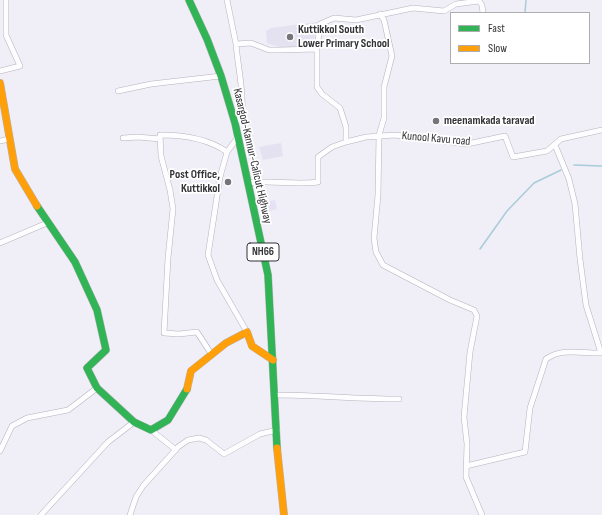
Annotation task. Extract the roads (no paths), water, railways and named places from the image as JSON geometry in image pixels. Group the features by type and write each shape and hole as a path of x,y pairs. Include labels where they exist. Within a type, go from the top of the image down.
{"main road":[{"name":"Kasargod-Kannur-Calicut Highway","path":"189,0 207,39 221,76 235,123 268,275 278,468 284,515"},
{"path":"0,83 8,139 15,169 47,223 76,262 97,310 106,350 87,368 97,388 134,422 151,430 168,420 186,391 191,371 226,343 247,332 252,346 273,360"}],"street":[{"path":"0,71 20,66 6,35 6,0"},
{"path":"228,0 236,44 243,98 242,115 235,123"},
{"path":"346,142 346,127 340,108 322,94 317,87 317,49 320,24 326,20 334,18 356,20 414,8 444,11 456,4 478,1 482,5 483,12"},
{"path":"380,14 384,20 392,56 384,87 384,118 379,135 378,195 374,238 376,252 383,265 450,300 474,310 477,316 470,352 464,417 467,444 466,477 482,515"},
{"path":"236,44 251,43 269,50 317,49"},
{"path":"118,91 151,84 221,76"},
{"name":"Kunool Kavu road","path":"248,183 264,181 307,184 318,182 318,157 332,147 346,142 379,135 395,135 468,144 505,136 513,157 547,151 561,139 602,130"},
{"path":"212,355 204,345 197,332 179,334 164,333 168,258 173,209 170,190 161,156 160,135 198,139 210,142 227,152"},
{"path":"123,138 138,137 160,139"},
{"path":"238,137 227,152 215,201 208,255 217,280 247,332"},
{"path":"0,141 8,139"},
{"path":"466,466 525,452 530,408 546,358 552,354 565,352 602,353 586,305 575,204 569,178 554,145"},
{"path":"0,243 47,223"},
{"path":"0,451 12,426 27,418 68,410 97,388"},
{"path":"274,395 302,395 355,399 399,399"},
{"path":"41,515 108,442 134,422"},
{"path":"151,430 176,450"},
{"path":"130,515 136,497 143,486 176,450 188,440 199,438 206,440 224,454 260,434 277,430"}],"waterway":[{"path":"525,12 526,0"},
{"path":"574,165 602,166"},
{"path":"480,249 507,211 534,183 561,170"}],"place":[{"name":"Kuttikkol South Lower Primary School","path":"290,37"},
{"name":"meenamkada taravad","path":"436,121"},
{"name":"Post Office, Kuttikkol","path":"228,182"}]}
